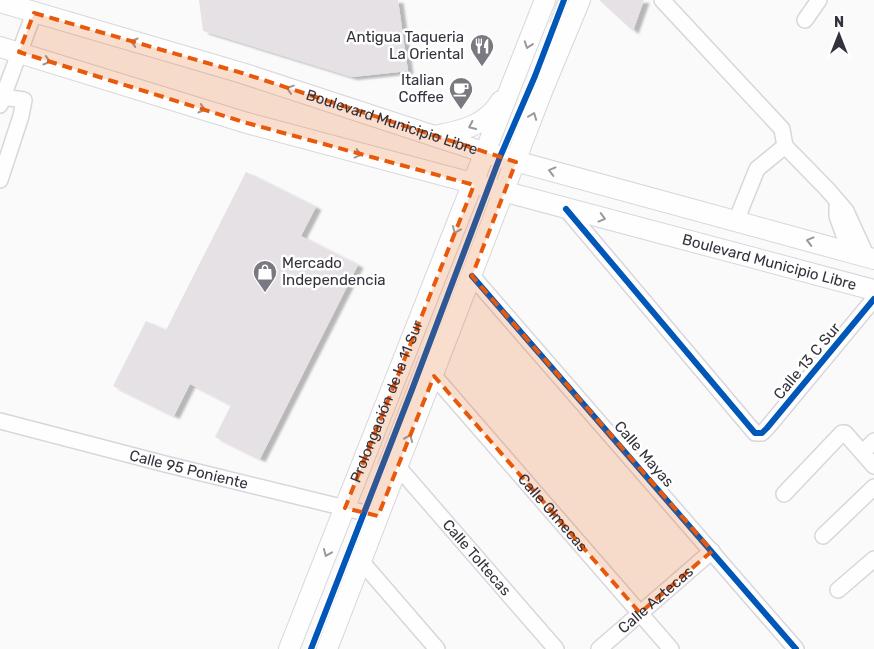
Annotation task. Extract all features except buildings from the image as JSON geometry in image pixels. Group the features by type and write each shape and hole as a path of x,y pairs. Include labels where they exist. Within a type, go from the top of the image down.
{"main road":[{"path":"433,136 460,131 488,118 497,108 516,78 545,0"},
{"path":"327,649 580,0"},
{"name":"Boulevard Municipio Libre","path":"0,2 242,73 516,162 864,256"},
{"name":"Boulevard Municipio Libre","path":"10,49 246,123 874,290"},
{"name":"Prolongación de la 11 Sur","path":"289,649 516,78"}],"street":[{"path":"662,0 782,128 785,146 827,188 836,202 846,211 864,256"},
{"path":"805,20 819,0"},
{"path":"0,180 21,116 24,100 1,101 10,49 34,13"},
{"path":"736,221 757,169 785,146"},
{"name":"Calle 13 C Sur","path":"566,208 755,433 762,433 767,428 874,299"},
{"name":"Calle Mayas","path":"472,276 796,649"},
{"name":"Calle Olmecas","path":"434,376 671,649"},
{"name":"Calle 95 Poniente","path":"0,421 378,516"},
{"path":"784,494 839,434 845,433 874,466"},
{"path":"863,452 874,441"},
{"name":"Calle Toltecas","path":"398,467 556,649"},
{"path":"823,536 874,487"},
{"name":"Calle Aztecas","path":"599,649 712,551"},
{"path":"838,590 874,559"},
{"path":"361,561 438,649"}],"highlighted area":[{"path":"34,13 242,73 516,162 472,276 712,551 640,613 434,376 378,516 345,508 474,185 247,123 19,52"}],"cycle path":[{"path":"311,649 500,157 535,76 564,0"},
{"path":"566,209 755,433 762,433 767,428 874,299"},
{"path":"472,276 796,649"}],"place":[{"name":"Antigua Taqueria La Oriental","path":"482,67"},
{"name":"Italian Coffee","path":"461,110"},
{"name":"Mercado Independencia","path":"265,293"}]}
